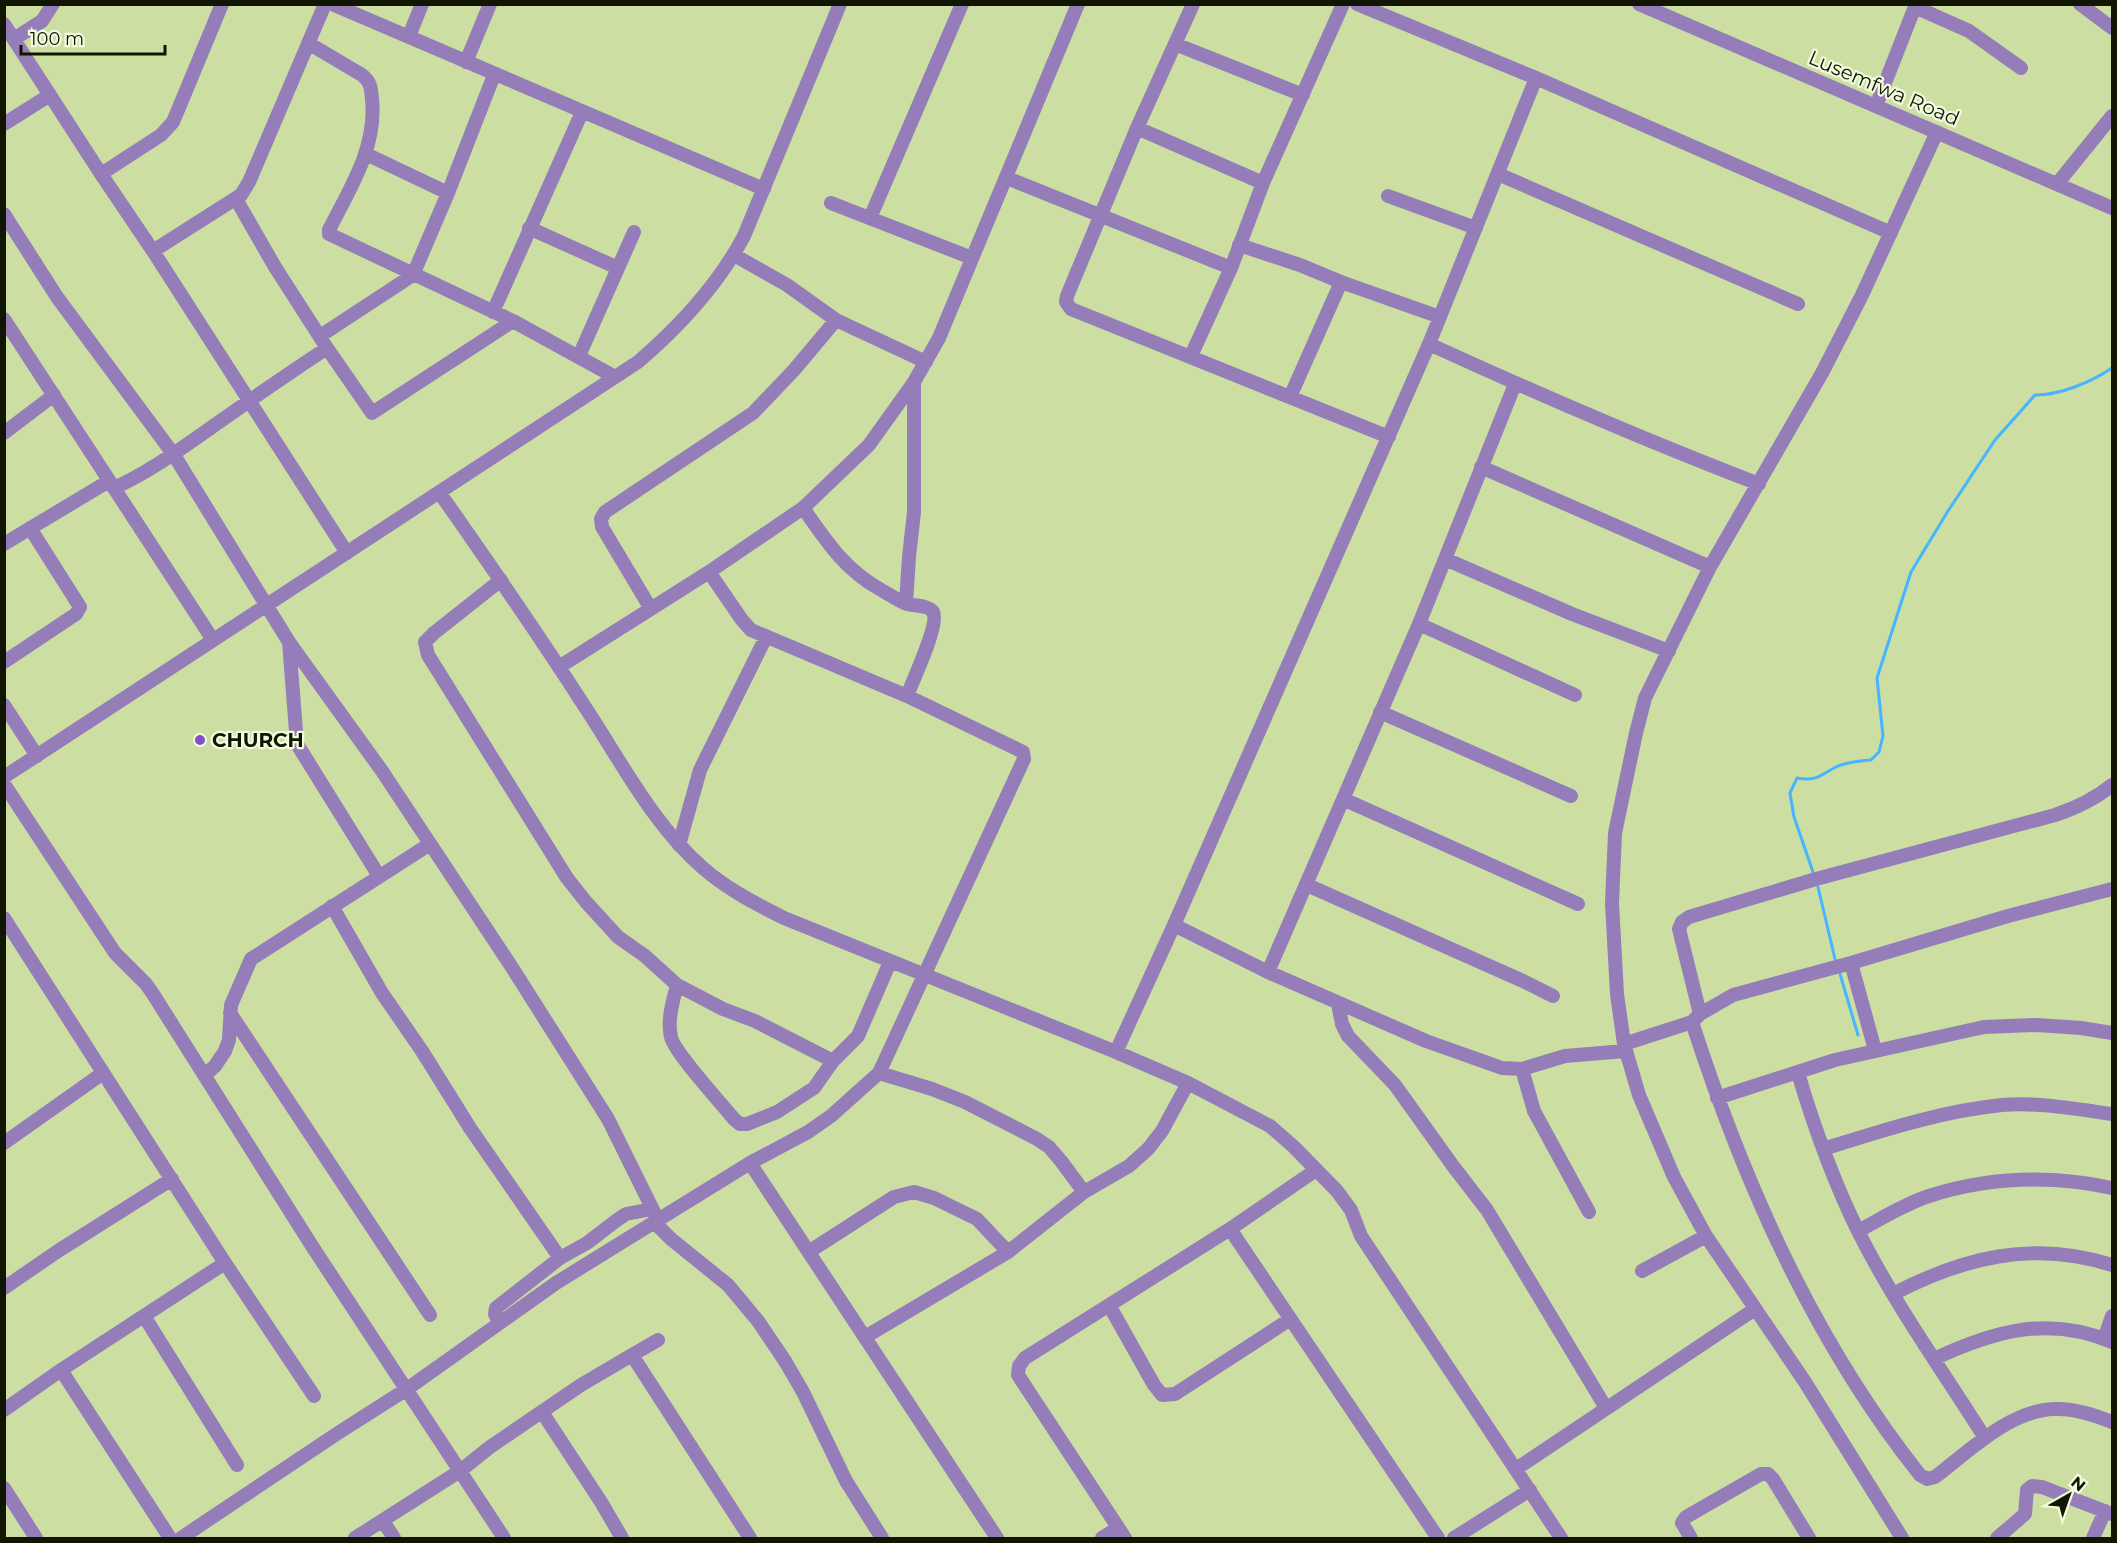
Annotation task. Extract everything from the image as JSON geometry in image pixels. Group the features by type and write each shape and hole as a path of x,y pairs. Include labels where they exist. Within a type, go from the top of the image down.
{"street":[{"path":"14,39 42,21 53,4"},
{"path":"101,174 161,135 172,122 222,4"},
{"path":"153,251 241,195 249,182 325,4"},
{"path":"332,4 764,189"},
{"path":"409,36 422,4"},
{"path":"466,62 490,4"},
{"path":"4,777 638,362 689,315 734,255 744,236 840,4"},
{"path":"870,218 962,4"},
{"path":"559,667 709,572 803,508 869,445 914,382 943,330 1078,4"},
{"path":"1193,4 1137,128 1066,302 1071,309 1389,437"},
{"path":"1191,356 1231,268 1263,183 1342,4"},
{"path":"1357,4 1536,78 1891,233"},
{"name":"Lusemfwa Road","path":"1639,4 2112,208"},
{"path":"2080,4 2112,28"},
{"path":"1876,106 1915,6 1969,31 2021,68"},
{"path":"4,24 250,401 346,553"},
{"path":"308,43 368,80 371,86 374,121 366,154 329,234 513,321 615,377"},
{"path":"1175,44 1303,95"},
{"path":"4,544 111,485 142,475 174,455 250,401 323,342 413,275 494,75"},
{"path":"1116,1052 1430,344 1536,78"},
{"path":"4,124 50,95"},
{"path":"493,312 582,112"},
{"path":"2056,184 2112,116"},
{"path":"1137,128 1263,183"},
{"path":"1902,1539 1805,1382 1706,1236 1674,1177 1639,1095 1624,1047 1611,922 1615,832 1635,733 1645,698 1710,567 1822,373 1891,233 1937,132"},
{"path":"366,154 448,193"},
{"path":"1498,174 1798,304"},
{"path":"1007,178 1231,268"},
{"path":"1388,196 1476,228"},
{"path":"236,199 275,267 372,413 513,321"},
{"path":"831,203 972,258"},
{"path":"4,214 57,297 174,455 289,642 376,761 590,1089 608,1119 654,1217 671,1239 728,1285 758,1321 785,1361 803,1392 846,1481 882,1539"},
{"path":"529,228 618,268"},
{"path":"579,356 634,232"},
{"path":"1239,246 1300,265 1440,317"},
{"path":"734,255 787,285 836,320 926,363"},
{"path":"1290,397 1341,282"},
{"path":"4,319 213,640"},
{"path":"651,609 602,527 601,519 605,512 753,412 794,370 836,320"},
{"path":"1430,344 1515,384 1683,455 1759,484"},
{"path":"906,603 914,512 914,382"},
{"path":"1268,972 1419,624 1515,384"},
{"path":"4,434 54,395"},
{"path":"1481,467 1710,567"},
{"path":"439,492 501,579 649,805 680,845 703,869 744,897 784,918 1116,1052 1188,1083 1270,1126 1337,1191 1351,1210 1361,1236 1561,1539"},
{"path":"803,508 844,564 857,575 906,603 928,609 933,613 934,619 929,642 907,696"},
{"path":"4,662 76,614 80,607 30,528"},
{"path":"1444,559 1572,614 1669,651"},
{"path":"181,1539 338,1432 407,1389 556,1283 654,1217 807,1132 831,1116 879,1073 1024,759 1023,752 1017,747 907,696 766,637 746,626 709,572"},
{"path":"501,579 425,642 428,654 553,856 585,902 618,937 645,956 677,986 723,1010 755,1021 833,1061"},
{"path":"1419,624 1575,695"},
{"path":"680,845 700,770 766,637"},
{"path":"289,642 297,744 379,876"},
{"path":"4,705 37,756"},
{"path":"1380,712 1571,796"},
{"path":"4,784 115,953 146,984 312,1246 504,1539"},
{"path":"2112,785 2100,795 2055,815 1816,879 1689,917 1682,922 1679,929 1696,1018 1717,1098 1778,1244 1841,1360 1895,1443 1920,1475 1927,1479 1935,1477 1985,1438 2020,1417 2034,1412 2054,1409 2100,1417 2112,1422"},
{"path":"1343,799 1578,904"},
{"path":"205,1075 215,1066 225,1051 230,1013 237,989 251,959 430,844"},
{"path":"1307,885 1553,996"},
{"path":"1174,925 1268,972 1426,1041 1502,1068 1522,1069 1565,1056 1624,1047 1696,1018 1733,995 1851,963 2008,916 2112,889"},
{"path":"332,906 382,993 422,1050 470,1128 560,1258"},
{"path":"4,918 225,1263 314,1396"},
{"path":"677,986 670,1020 671,1038 679,1051 740,1124 747,1124 777,1112 814,1088 833,1061 858,1036 890,962"},
{"path":"1851,963 1875,1050"},
{"path":"1338,1004 1347,1035 1395,1085 1487,1210 1606,1408"},
{"path":"230,1013 430,1315"},
{"path":"1717,1098 1835,1060 1984,1027 2037,1025 2112,1033"},
{"path":"1522,1069 1534,1111 1589,1212"},
{"path":"1798,1072 1823,1149 1858,1231 1893,1293 1985,1438"},
{"path":"4,1143 103,1073"},
{"path":"879,1073 965,1102 1036,1139 1049,1147 1084,1192"},
{"path":"865,1336 1008,1252 1084,1192 1129,1166 1148,1149 1162,1131 1188,1083"},
{"path":"1823,1149 1903,1125 2003,1105 2041,1105 2112,1114"},
{"path":"750,1162 997,1539"},
{"path":"1102,1539 1121,1533 1018,1375 1019,1366 1025,1358 1230,1229 1316,1170"},
{"path":"4,1288 172,1179"},
{"path":"1858,1231 1928,1196 1981,1183 2055,1179 2112,1188"},
{"path":"810,1251 894,1197 914,1192 934,1198 977,1219 1008,1252"},
{"path":"500,1323 495,1314 496,1308 560,1258 587,1243 626,1214 654,1217"},
{"path":"1230,1229 1438,1539"},
{"path":"1642,1271 1706,1236"},
{"path":"1893,1293 1926,1277 1966,1263 1993,1257 2048,1253 2075,1256 2112,1265"},
{"path":"4,1410 225,1263"},
{"path":"1109,1305 1154,1385 1162,1395 1175,1394 1289,1320"},
{"path":"1516,1469 1755,1309"},
{"path":"144,1316 237,1465"},
{"path":"1934,1359 1989,1336 2023,1329 2044,1327 2067,1329 2108,1340 2112,1316"},
{"path":"356,1539 460,1471 581,1385 658,1340"},
{"path":"632,1355 750,1539"},
{"path":"61,1370 170,1539"},
{"path":"542,1412 601,1502 622,1539"},
{"path":"1691,1539 1682,1523 1686,1517 1761,1474 1768,1474 1773,1479 1809,1539"},
{"path":"1997,1539 2025,1514 2027,1490 2032,1486 2051,1490 2109,1513 2093,1539"},
{"path":"4,1488 36,1539"},
{"path":"1454,1539 1530,1490"},
{"path":"382,1521 394,1539"}],"waterway":[{"path":"1813,872 1794,817 1790,793 1797,778 1815,778 1842,765 1871,760 1879,752 1883,736 1877,678 1911,572 1995,440 2035,395 2055,393 2075,387 2112,368"},
{"path":"1818,887 1835,959"},
{"path":"1840,974 1858,1035"}],"place":[{"name":"CHURCH","path":"200,740"}]}
